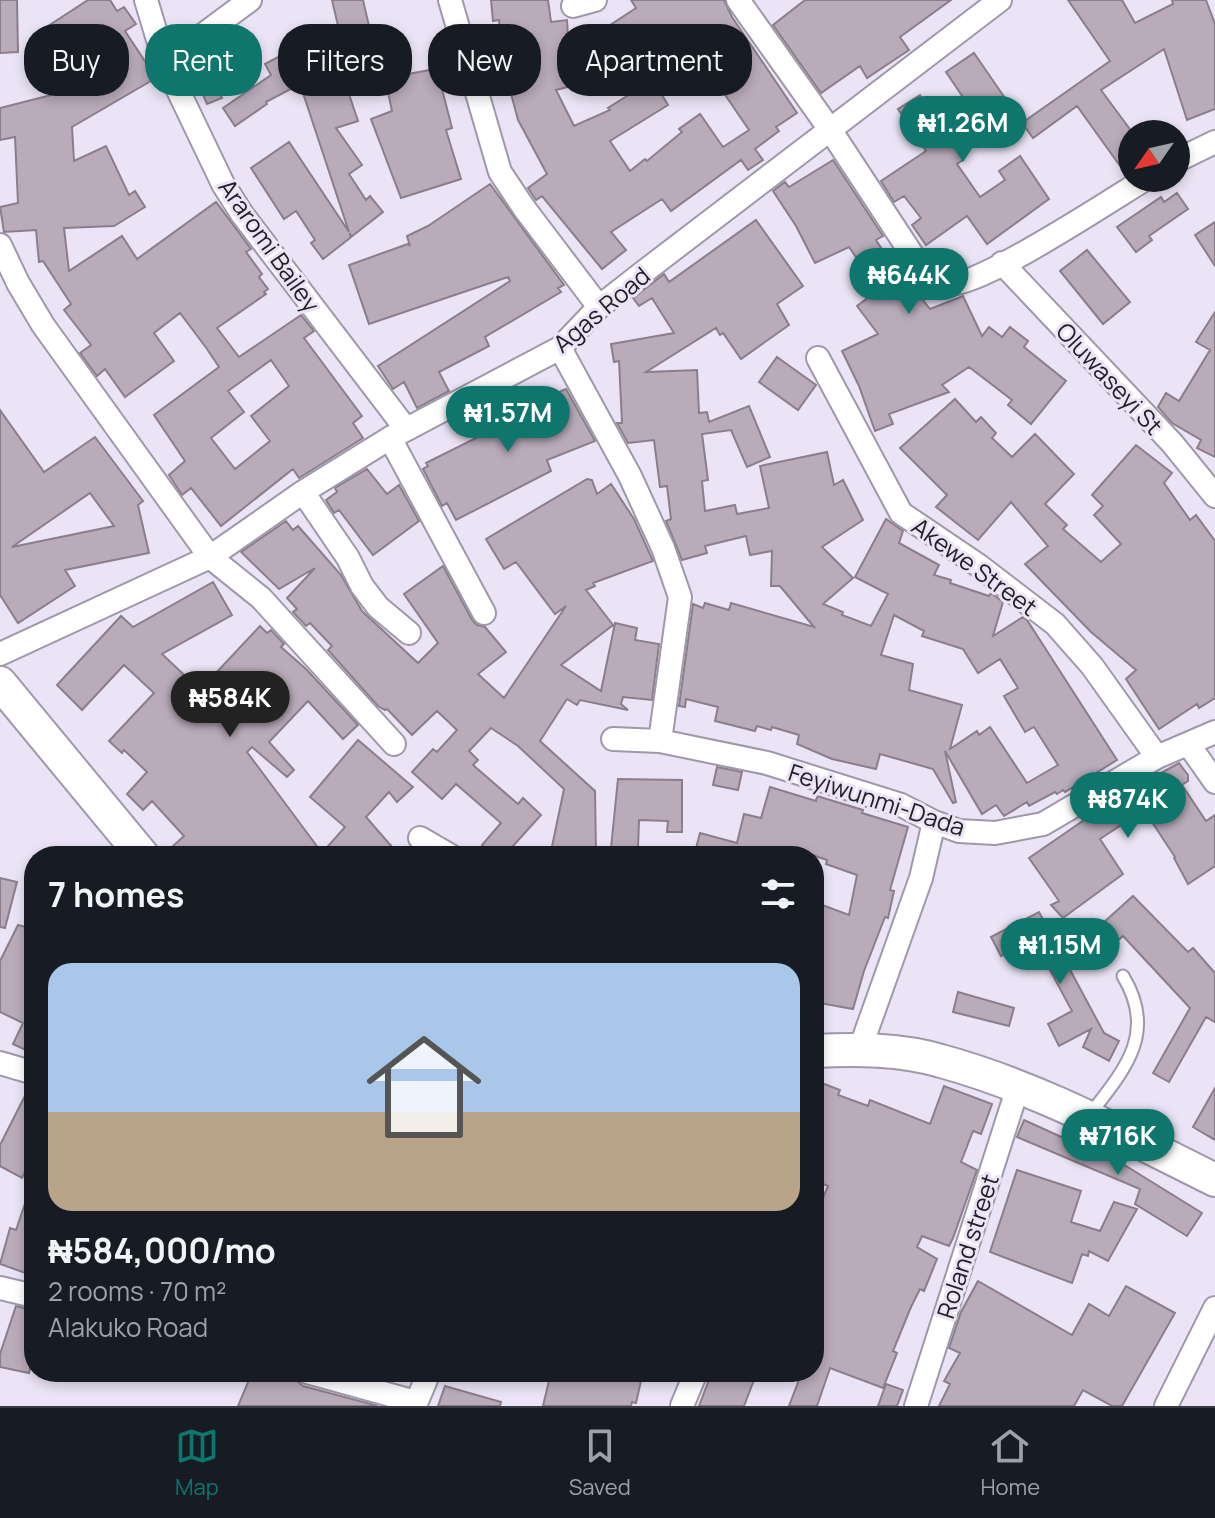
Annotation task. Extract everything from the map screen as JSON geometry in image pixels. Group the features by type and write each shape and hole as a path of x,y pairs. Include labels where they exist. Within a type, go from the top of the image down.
{"main road":[{"path":"0,683 135,846"},
{"path":"824,1051 860,1049 939,1060 1018,1087 1088,1117 1215,1180"}],"street":[{"name":"Araromi Bailey","path":"146,0 153,24"},
{"path":"218,24 250,0"},
{"path":"450,0 500,172 599,307"},
{"path":"738,0 931,278 949,284 972,281 1124,192"},
{"name":"Agas Road","path":"0,654 210,557 303,492 398,434 560,348 599,307 1000,0"},
{"name":"Araromi Bailey","path":"181,96 223,184 242,214 398,434 484,613"},
{"path":"1190,154 1215,142"},
{"path":"0,245 43,325 210,557 261,598 394,744"},
{"name":"Oluwaseyi St","path":"1002,263 1172,443 1215,496"},
{"path":"560,348 630,476 663,548 680,597 660,741"},
{"name":"Akewe Street","path":"818,358 901,513 978,565 1055,624 1092,666 1157,757"},
{"path":"303,492 348,558 362,586 378,607 409,633"},
{"name":"Feyiwunmi-Dada","path":"613,739 660,741 767,763 901,805 959,831 995,833 1043,824 1157,757 1215,732"},
{"path":"1189,745 1215,782"},
{"path":"860,1049 921,878 934,822"},
{"path":"420,838 434,846"},
{"path":"0,1063 24,1070"},
{"name":"Roland street","path":"916,1406 1018,1087"},
{"path":"0,1288 24,1294"},
{"path":"1166,1406 1215,1308"},
{"path":"341,1382 416,1404 425,1382"},
{"path":"682,1406 692,1382"}],"lane":[{"path":"1088,1117 1122,1071 1138,1034 1133,992 1123,976"}],"building":[{"path":"0,0 17,0 18,52 0,53"},
{"path":"88,0 110,0 117,11 124,7 136,24 129,28 129,24 51,24"},
{"path":"332,0 363,0 369,24 338,24"},
{"path":"491,0 548,0 551,22 567,20 567,24 557,24 556,90 574,126 610,110 608,108 627,96 663,96 668,105 610,141 630,171 645,159 647,161 682,132 679,129 700,114 723,147 749,130 726,96 752,96 752,47 797,113 776,127 779,131 755,149 763,160 748,170 741,160 671,211 662,199 611,232 626,250 602,269 542,196 536,200 528,188 547,174 518,120 512,96 541,96 541,24 499,24 499,20 493,21"},
{"path":"631,0 724,0 737,24 612,24 636,8"},
{"path":"805,0 951,0 900,37 909,50 867,78 860,66 821,93 773,25"},
{"path":"1068,0 1122,0 1135,23 1173,4 1172,0 1206,0 1215,24 1215,109 1187,120 1164,49 1101,90 1123,120 1118,120 1118,163 1077,106 1033,138 1022,123 1110,61"},
{"path":"129,37 145,61 145,84 129,94"},
{"path":"974,53 1020,120 994,138 989,132 958,152 963,160 957,164 980,197 1005,180 999,171 1020,156 1049,199 987,244 967,216 926,245 912,225 921,218 904,196 894,202 881,181 926,151 898,109 920,95 948,137 977,118 946,72"},
{"path":"278,57 278,96 235,126 223,108 240,96 262,96 262,81 271,75 265,64"},
{"path":"428,70 428,96 444,96 452,128 446,130 461,179 401,198 371,119 392,111 389,96 412,96 412,73"},
{"path":"47,96 125,96 72,127 74,161 106,146 129,195 135,191 145,207 114,226 64,228 69,271 122,236 137,259 216,202 251,249 246,252 262,274 259,277 268,289 264,292 266,294 217,328 239,357 301,315 314,331 304,338 362,416 353,423 363,438 299,478 293,469 221,526 191,488 182,495 169,475 185,461 154,415 219,367 180,313 154,333 174,361 125,397 105,369 97,376 80,353 91,345 64,310 71,304 43,261 39,262 36,230 4,232 0,207 18,203 15,137 0,140 0,108","holes":["271,360 289,386 251,416 270,441 235,469 211,438 244,412 228,391"]},
{"path":"204,96 221,96 222,98 207,104"},
{"path":"304,96 350,96 358,121 336,128 362,165 349,174 366,200 370,196 383,212 351,237 350,233 350,238 323,259 311,243 315,240 296,211 284,219 251,168 289,142 349,232"},
{"path":"833,160 883,236 876,240 898,274 901,272 930,309 963,296 982,336 989,327 1002,337 1010,327 1028,341 1024,347 1066,381 1031,424 1008,405 1012,400 969,367 942,385 949,392 889,414 893,424 875,431 842,351 878,334 857,306 878,290 849,247 815,263 773,191 785,182 789,187"},
{"path":"490,184 564,285 558,288 561,292 485,337 489,346 439,372 449,391 417,408 404,382 393,389 378,366 510,281 508,277 369,324 349,265 408,244 410,246 407,236 428,226"},
{"path":"1177,193 1188,209 1149,236 1152,240 1136,252 1117,227 1161,197 1164,202"},
{"path":"756,220 803,286 777,304 789,325 741,359 716,328 646,372 697,370 699,413 707,412 709,422 749,406 770,457 747,467 731,430 702,434 708,480 702,481 705,511 735,505 737,514 769,508 760,466 827,452 834,485 843,480 863,520 822,547 853,578 823,604 871,626 888,594 855,577 886,519 903,531 899,543 939,565 934,575 989,596 991,593 1003,602 993,636 1023,617 1027,620 1117,760 1065,792 1055,792 1029,806 1027,802 1004,816 996,805 982,814 945,751 956,802 953,803 933,769 880,754 876,769 832,759 797,744 799,735 772,727 771,730 757,726 755,731 715,721 718,707 686,699 685,707 679,706 693,604 703,608 705,603 729,610 731,603 814,627 780,586 771,586 772,551 750,555 746,536 705,546 707,553 682,560 666,521 671,519 667,486 660,487 654,440 628,443 617,423 622,423 619,361 614,362 611,344 674,333 652,298 639,306 633,298 664,274 669,282","holes":["894,615 924,631 922,636 963,649 978,673 1000,659 1018,688 1004,696 1025,732 1034,727 1058,765 1027,783 990,727 979,735 977,731 950,749 962,705 909,690 913,664 881,655"]},
{"path":"1215,222 1215,266 1195,235"},
{"path":"1087,250 1130,302 1103,324 1060,271"},
{"path":"1215,312 1215,457 1197,448 1201,440 1172,423 1158,407 1166,393 1179,401 1210,350 1196,342"},
{"path":"777,357 816,385 798,410 759,382"},
{"path":"566,389 595,441 547,460 551,471 456,520 447,503 442,506 423,469 428,466 426,463 512,420 507,406 525,400 527,405"},
{"path":"955,399 976,422 981,417 996,433 992,438 1012,457 1035,434 1074,474 1045,504 1067,525 1063,529 1101,562 1121,544 1094,515 1103,506 1092,495 1136,445 1172,473 1164,483 1190,520 1196,515 1215,541 1215,698 1199,708 1197,704 1159,729 1126,679 1136,670 1091,632 1025,564 1048,546 1011,502 978,540 936,507 947,495 900,448"},
{"path":"0,410 44,472 95,437 143,501 138,505 149,553 65,570 75,586 18,623 0,595","holes":["90,493 114,526 12,547"]},
{"path":"367,469 387,494 399,485 419,521 373,555 339,510 334,513 326,500 337,492 335,488"},
{"path":"587,479 592,480 597,494 611,484 634,519 653,561 593,583 595,586 586,590 613,625 561,665 601,691 615,623 637,628 635,640 659,644 652,700 623,697 621,704 628,710 580,700 577,705 567,699 540,741 595,791 596,846 552,846 564,789 518,746 491,728 469,751 478,760 473,765 518,804 523,798 541,815 513,846 483,846 501,823 456,784 442,799 412,772 433,749 437,752 457,730 437,711 412,735 387,709 378,706 328,650 332,646 310,623 306,626 293,612 297,609 287,598 315,568 279,589 241,552 286,521 293,530 298,526 341,575 362,611 418,663 438,643 404,594 443,566 472,620 485,627 506,652 478,674 504,698 566,606 555,614 516,562 504,569 486,539"},
{"path":"213,582 232,615 162,654 200,690 260,626 267,633 271,630 284,644 281,647 358,725 343,739 308,701 269,742 294,770 287,777 252,747 247,752 317,846 173,846 184,836 152,801 143,810 127,794 147,772 124,750 122,753 109,741 154,693 124,665 82,710 57,685 121,616 133,627"},
{"path":"358,740 413,787 397,802 389,792 366,817 391,846 328,846 345,827 310,797"},
{"path":"1179,763 1188,775 1188,781 1182,785 1206,821 1215,815 1215,866 1188,884 1175,857 1144,810 1100,839 1123,874 1063,918 1051,905 1059,901 1029,858 1119,796"},
{"path":"717,767 742,772 738,790 713,785"},
{"path":"618,779 682,780 682,832 667,832 668,821 639,820 638,846 611,846"},
{"path":"770,787 816,801 817,796 908,827 890,890 894,891 888,918 885,917 864,971 853,1009 824,1004 824,906 849,915 857,875 826,864 824,846 697,846 700,833 737,843 744,814 761,818"},
{"path":"0,878 17,882 5,928 0,927"},
{"path":"1133,896 1188,952 1193,948 1215,973 1215,1022 1206,1017 1169,1082 1153,1073 1190,1008 1123,936 1098,958 1083,941"},
{"path":"1039,912 1104,1033 1119,1041 1109,1061 1083,1047 1091,1029 1059,1046 1048,1024 1072,1011 1033,938 1001,956 991,937"},
{"path":"18,925 24,926 24,1049 13,1044 23,1023 0,1012 0,961"},
{"path":"958,992 1014,1008 1009,1026 953,1012"},
{"path":"824,1084 840,1090 838,1095 868,1106 870,1100 930,1124 944,1086 992,1104 981,1134 973,1131 961,1162 977,1170 949,1246 922,1236 917,1247 937,1259 924,1291 920,1289 911,1307 893,1351 897,1353 883,1388 830,1368 817,1406 789,1406 798,1382 824,1382 824,1195 828,1186 824,1184"},
{"path":"1215,1088 1215,1140 1193,1127"},
{"path":"24,1098 22,1178 0,1166 0,1145"},
{"path":"1024,1120 1119,1159 1202,1213 1187,1236 1135,1204 1140,1189 1017,1137"},
{"path":"1017,1170 1081,1191 1071,1222 1100,1231 1114,1202 1137,1209 1108,1261 1089,1251 1088,1256 1082,1254 1072,1283 990,1252"},
{"path":"24,1207 24,1272 0,1264 10,1228 16,1230"},
{"path":"978,1281 1072,1335 1089,1304 1109,1316 1126,1286 1175,1313 1122,1406 1112,1406 1083,1390 1074,1406 939,1406 950,1384 944,1381 960,1353 949,1348 961,1312"},
{"path":"16,1306 24,1308 24,1372 0,1367 0,1354"},
{"path":"248,1382 298,1382 303,1386 378,1406 238,1406"},
{"path":"549,1382 641,1382 636,1403 632,1402 631,1406 543,1406"},
{"path":"708,1382 753,1382 744,1406 699,1406"},
{"path":"886,1384 903,1390 897,1406 878,1406"},
{"path":"445,1386 501,1402 500,1406 438,1406"}]}
